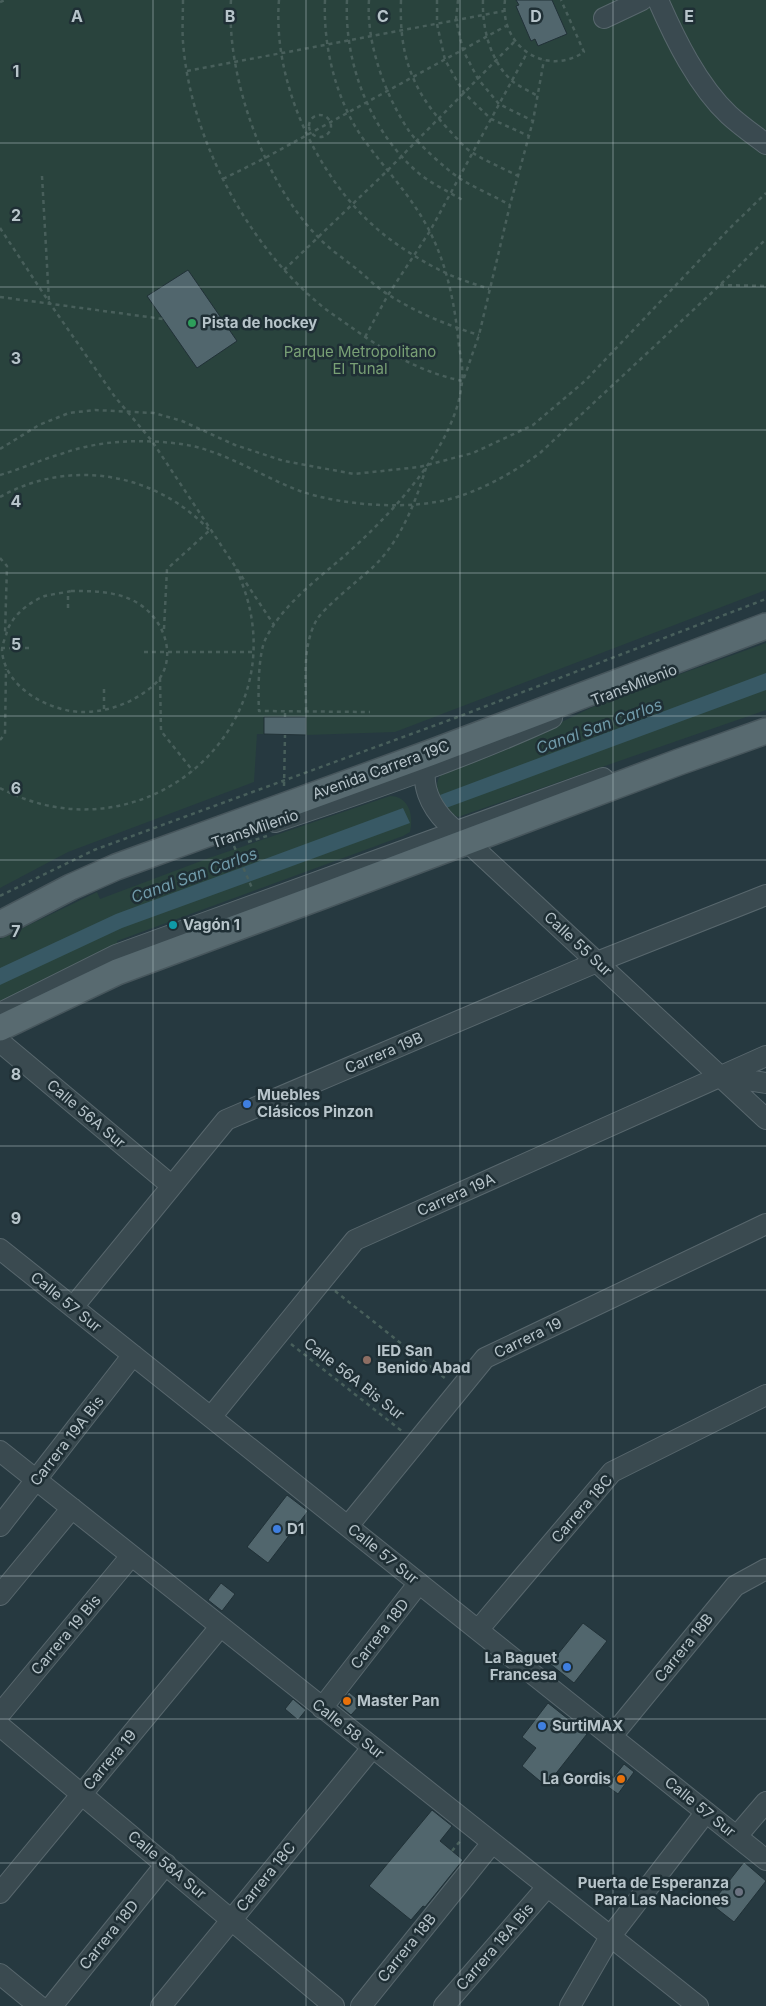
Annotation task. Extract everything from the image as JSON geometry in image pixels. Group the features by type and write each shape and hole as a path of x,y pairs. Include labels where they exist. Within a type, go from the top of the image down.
{"main road":[{"name":"Avenida Carrera 19C","path":"0,924 93,876 284,805 427,762 766,626"},
{"path":"0,1028 117,972 461,837 766,731"}],"street":[{"path":"604,18 642,0"},
{"path":"658,0 688,59 716,101 729,115 766,144"},
{"name":"TransMilenio","path":"0,933 96,886 427,762 497,742 601,697 766,636"},
{"path":"0,1013 116,955 461,837 766,718"},
{"name":"Calle 55 Sur","path":"427,762 424,782 430,801 440,816 766,1119"},
{"name":"Carrera 19B","path":"73,1307 226,1120 597,962 766,895"},
{"name":"Calle 56A Sur","path":"0,1042 172,1186"},
{"name":"Carrera 19A","path":"210,1417 355,1240 766,1056"},
{"path":"720,1076 766,1083"},
{"name":"Carrera 19","path":"348,1526 485,1358 766,1224"},
{"name":"Calle 57 Sur","path":"0,1249 766,1860"},
{"name":"Carrera 19A Bis","path":"0,1526 133,1355"},
{"name":"Carrera 18C","path":"478,1630 612,1472 766,1395"},
{"name":"Calle 58 Sur","path":"0,1451 698,2006"},
{"path":"0,1595 72,1508"},
{"name":"Carrera 19 Bis","path":"0,1714 131,1556"},
{"name":"Carrera 18B","path":"612,1736 735,1586 766,1570"},
{"name":"Carrera 18D","path":"322,1708 419,1583"},
{"name":"Carrera 19","path":"0,1893 220,1627"},
{"name":"Calle 58A Sur","path":"0,1726 334,2006"},
{"name":"Carrera 18C","path":"161,2006 372,1748"},
{"path":"737,1836 766,1802"},
{"path":"570,2006 610,1937 706,1812"},
{"name":"Carrera 18B","path":"361,2006 492,1843"},
{"name":"Carrera 18D","path":"52,2006 166,1864"},
{"name":"Carrera 18A Bis","path":"444,2006 547,1887"},
{"path":"3,1982 39,2006"}],"path":[{"path":"0,2 5,0"},
{"path":"183,0 183,42 187,70 198,117 223,179 248,225 284,270 317,302 365,337 410,363 441,376 463,381"},
{"path":"231,0 230,16 234,62 246,109 265,158 288,200 318,237 388,295 457,328 479,335"},
{"path":"279,0 278,17 281,53 293,99 306,134 329,173 354,205 382,233 446,273 490,289"},
{"path":"325,0 327,45 335,80 348,112 362,138 416,207 430,231 446,273 457,328 463,381"},
{"path":"347,0 346,23 349,41 366,102 386,136 402,156 416,170 464,201"},
{"path":"369,0 368,15 371,36 386,91 409,131 417,141 458,177 510,205"},
{"path":"401,0 400,30 412,78 439,119 472,153 518,176"},
{"path":"438,0 437,24 445,60 464,93 491,118 529,136"},
{"path":"458,0 456,20 463,50 478,79 499,104 533,121"},
{"path":"483,0 483,15 487,37 496,61 512,81 538,97"},
{"path":"505,0 506,26 515,41 527,53 544,60 561,61 584,52 561,0"},
{"path":"187,70 504,11"},
{"path":"223,179 265,158 506,26"},
{"path":"284,270 388,172 515,41"},
{"path":"365,337 388,295 430,231 527,53"},
{"path":"370,712 259,711 258,685 265,640 274,625 304,590 370,534 407,493 453,422 463,381 479,335 510,205 533,121 544,60"},
{"path":"324,116 329,122 330,128 324,136 317,136 310,132 309,123 314,117 324,116"},
{"path":"42,176 49,302"},
{"path":"0,449 39,425 69,413 95,410 126,410 154,413 182,421 235,445 284,461 354,474 427,464 472,453 533,425 585,381 730,228 766,193"},
{"path":"0,228 49,302 126,410 152,442 274,625"},
{"path":"0,476 61,453 87,447 120,441 175,443 205,449 300,491 335,500 372,505 428,504 455,498 482,488 513,473 540,453 720,285 766,239"},
{"path":"720,285 766,286"},
{"path":"0,297 49,302 163,319"},
{"path":"306,711 309,639 317,619 374,566 397,537 415,504 427,464"},
{"path":"0,497 29,484 52,478 88,474 112,477 135,482 168,497 188,510 210,530 221,544"},
{"path":"164,631 151,613 135,601 117,594 94,591 68,592 44,597 16,615 9,626 1,648 10,675 24,690 44,703 66,710 86,712 136,700 154,686 165,669 168,652 164,631 167,569 210,530"},
{"path":"0,788 22,798 48,806 74,810 126,805 151,796 174,784 193,771 214,750 236,717 246,692 253,652 248,602 240,577 228,554"},
{"path":"0,558 6,566 5,638"},
{"path":"68,592 68,608"},
{"path":"0,896 94,850 455,718 766,599"},
{"path":"1,648 32,648"},
{"path":"144,652 253,652"},
{"path":"0,740 5,734 6,666"},
{"path":"160,676 161,731 193,771"},
{"path":"104,685 104,709"},
{"path":"285,711 285,717"},
{"path":"284,805 285,735"},
{"path":"234,846 254,895"},
{"path":"322,1281 460,1390"},
{"name":"Calle 56A Bis Sur","path":"278,1334 417,1442"}],"green space":[{"name":"Parque Metropolitano El Tunal","path":"0,0 766,0 766,590 395,732 306,735 257,734 254,782 68,852 0,888"},
{"path":"766,643 766,710 458,817 449,810 439,794 437,783 445,771 518,743 603,702"},
{"path":"390,796 402,799 409,808 410,832 403,836 117,941 120,949 0,1009 0,939 97,892 100,899 209,858"}],"water":[{"path":"766,673 766,690 446,808 440,795"},
{"path":"403,808 410,823 122,928 0,985 0,968 116,914"}],"building":[{"path":"516,0 552,0 567,34 538,46 535,39 531,41 516,6 519,5"},
{"path":"188,270 237,341 197,368 147,296"},
{"path":"264,717 306,717 306,735 264,734"},
{"name":"D1","path":"287,1495 308,1511 268,1563 247,1547"},
{"path":"221,1583 235,1594 222,1611 208,1600"},
{"path":"583,1623 607,1641 574,1683 550,1664"},
{"name":"Master Pan","path":"349,1692 362,1703 351,1715 339,1705"},
{"path":"293,1699 306,1710 298,1720 285,1709"},
{"path":"548,1703 587,1734 546,1786 522,1766 536,1748 522,1737"},
{"name":"La Gordis","path":"624,1764 634,1772 618,1794 607,1786"},
{"path":"432,1810 452,1826 440,1841 463,1860 425,1907 423,1906 411,1920 369,1886"},
{"name":"Puerta de Esperanza Para Las Naciones","path":"744,1862 766,1881 734,1922 711,1904"}],"place":[{"name":"Pista de hockey","path":"192,323"},
{"name":"Vagón 1","path":"173,925"},
{"name":"Muebles Clásicos Pinzon","path":"247,1104"},
{"name":"IED San Benido Abad","path":"367,1360"},
{"name":"D1","path":"277,1529"},
{"name":"La Baguet Francesa","path":"567,1667"},
{"name":"Master Pan","path":"347,1701"},
{"name":"SurtiMAX","path":"542,1726"},
{"name":"La Gordis","path":"621,1779"},
{"name":"Puerta de Esperanza Para Las Naciones","path":"739,1892"}],"water label":[{"name":"Canal San Carlos","path":"599,726"},
{"name":"Canal San Carlos","path":"194,875"}]}
